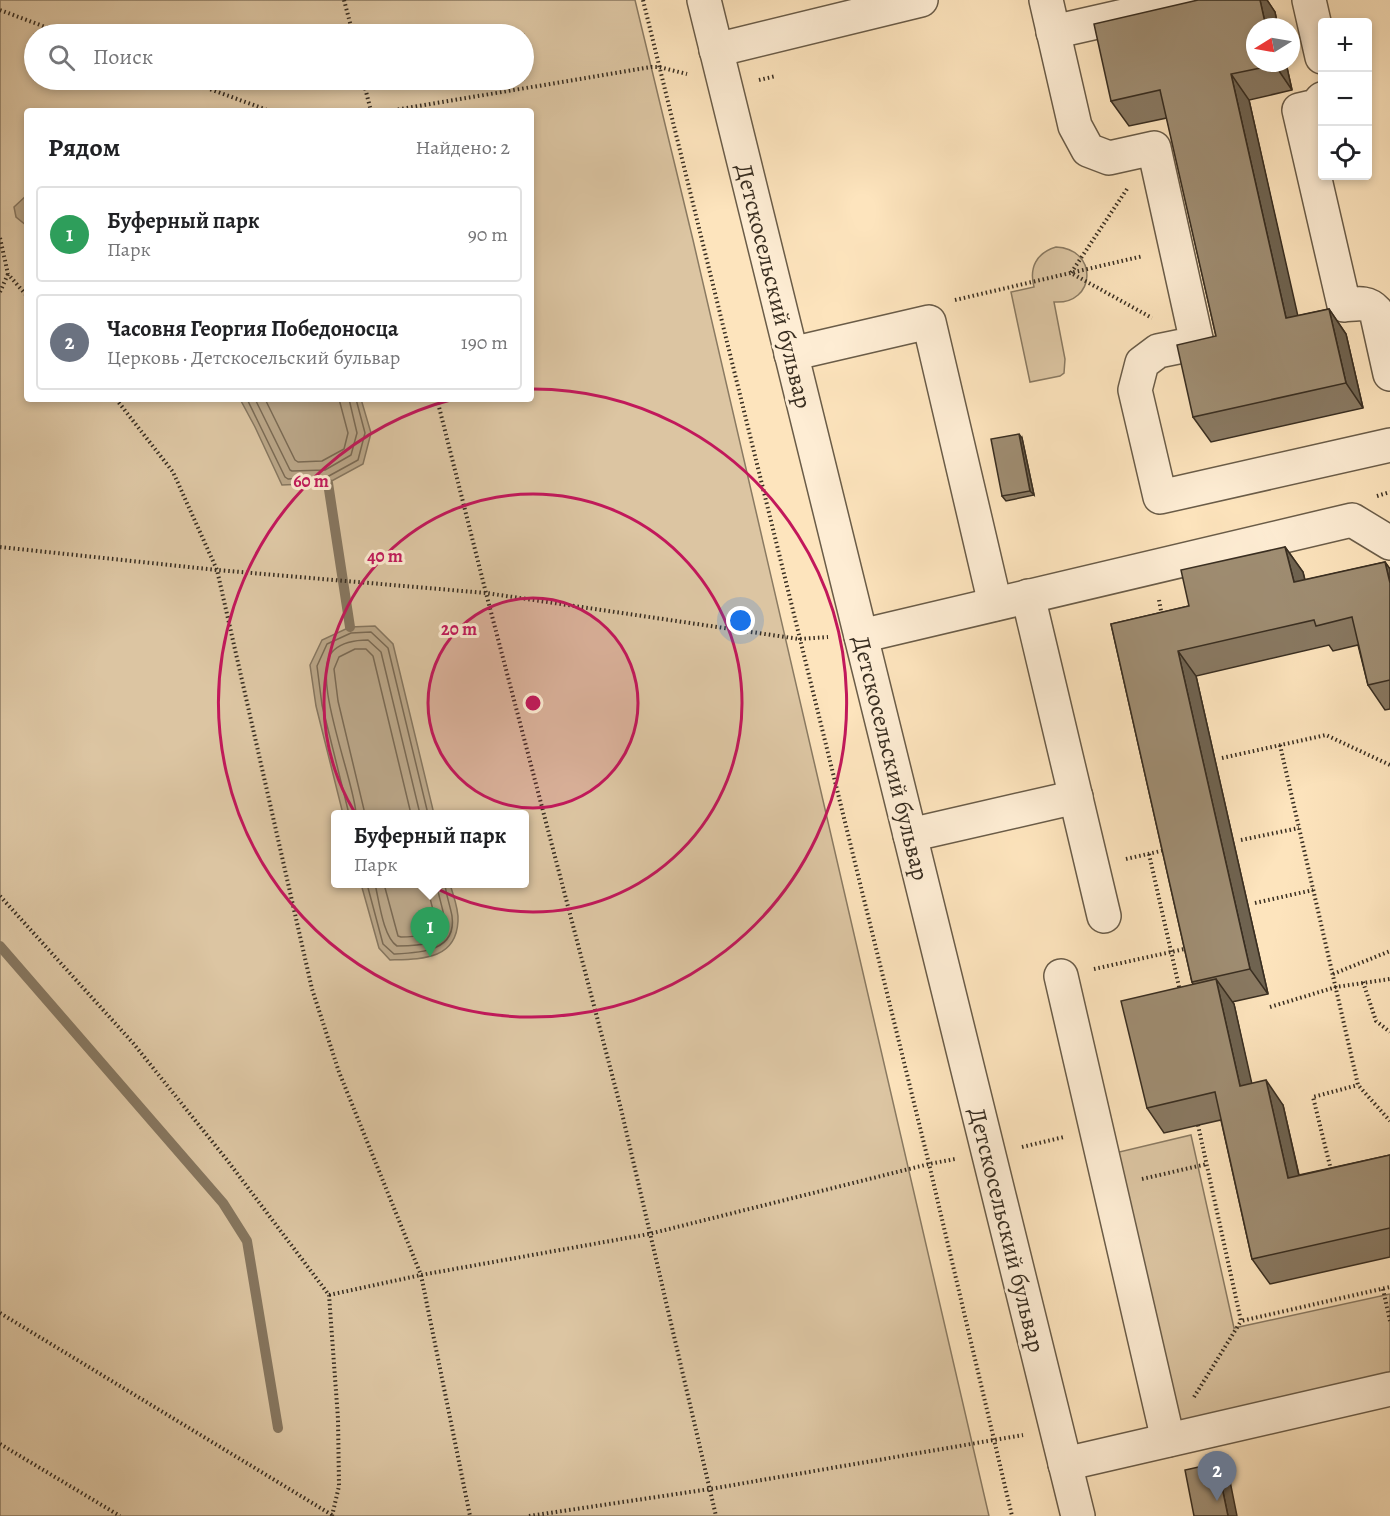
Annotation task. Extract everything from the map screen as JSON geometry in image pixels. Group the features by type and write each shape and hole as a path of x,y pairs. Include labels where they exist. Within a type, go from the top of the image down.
{"street":[{"name":"Детскосельский бульвар","path":"704,0 1078,1516"},
{"path":"716,50 837,10 921,0"},
{"path":"1046,0 1075,126 1088,150 1109,158 1154,148 1197,343 1158,351 1142,363 1136,390 1160,497 1390,445"},
{"path":"1053,32 1195,0"},
{"path":"1309,0 1318,37"},
{"path":"1318,104 1299,110 1344,305 1360,303 1370,305 1376,311 1390,374"},
{"path":"791,354 929,322 995,604"},
{"path":"861,636 1352,520 1390,543"},
{"path":"1028,596 1104,916"},
{"path":"910,835 1076,797"},
{"path":"1061,976 1168,1440"},
{"path":"1065,1464 1390,1389"}],"path":[{"path":"344,0 350,24"},
{"path":"643,0 929,1164 1012,1516"},
{"path":"0,10 37,24"},
{"path":"534,87 659,67"},
{"path":"212,90 262,108"},
{"path":"366,90 370,108"},
{"path":"408,108 518,90"},
{"path":"1071,273 1154,148"},
{"path":"0,238 9,274 24,292"},
{"path":"929,322 949,302 1176,248"},
{"path":"1071,273 1197,343"},
{"path":"0,292 9,274"},
{"path":"118,402 173,472 217,570 312,989 339,1072 421,1275 470,1516"},
{"path":"438,402 621,1109 716,1516"},
{"path":"0,547 217,570 486,593 800,639"},
{"path":"1222,758 1326,735 1390,765"},
{"path":"1280,745 1358,1085 1390,1121"},
{"path":"1241,840 1299,828"},
{"path":"1092,866 1166,850"},
{"path":"1149,854 1181,994"},
{"path":"1255,903 1313,890"},
{"path":"0,896 133,1043 227,1160 329,1295 338,1419 339,1486 332,1516 0,1313"},
{"path":"1061,976 1191,948"},
{"path":"1333,974 1390,951"},
{"path":"1270,1007 1336,987 1390,979"},
{"path":"1363,982 1376,1021 1390,1032"},
{"path":"1340,1168 1330,1170 1313,1097 1358,1085"},
{"path":"1168,1440 1241,1321 1198,1125"},
{"path":"329,1295 421,1275 649,1234 929,1164"},
{"path":"1109,1186 1207,1164"},
{"path":"1241,1321 1390,1287"},
{"path":"1383,1289 1390,1321"},
{"path":"529,1516 710,1489 994,1442 1056,1429"},
{"path":"0,1444 120,1516"}],"shaded area":[{"path":"0,0 635,0 693,240 989,1516 0,1516"},
{"path":"1056,247 1070,250 1080,257 1087,276 1078,295 1068,301 1054,302 1065,359 1064,373 1060,376 1030,382 1011,292 1034,287 1033,268 1036,262 1043,253"},
{"path":"1191,1135 1234,1328 1390,1294 1390,1377 1177,1428 1115,1153"}],"water":[{"path":"24,198 24,224 16,217 14,207"},
{"path":"242,402 362,402 371,433 363,464 328,483 282,485"},
{"path":"375,626 393,644 433,810 342,810 316,706 310,665 322,640 350,627"},
{"path":"362,888 451,888 457,907 458,921 456,934 444,950 425,958 390,960 379,948"}],"building":[{"path":"1198,0 1260,0 1264,18 1246,18 1246,71 1231,74 1286,318 1329,309 1346,383 1193,417 1177,345 1216,336 1160,90 1111,101 1094,24"},
{"path":"1019,434 1030,491 1002,496 991,439"},
{"path":"1285,547 1294,582 1385,562 1390,583 1390,680 1368,685 1352,617 1316,626 1314,620 1178,651 1250,969 1192,982 1111,624 1189,606 1181,570"},
{"path":"1216,979 1240,1086 1266,1080 1288,1178 1390,1155 1390,1228 1252,1259 1215,1092 1147,1108 1121,1001"},
{"path":"1217,1463 1228,1516 1194,1516 1185,1470"}],"waterway":[{"path":"328,483 350,627"},
{"path":"0,946 223,1203 247,1241 278,1428"}],"place":[{"name":"Буферный парк","path":"430,957"},
{"name":"Часовня Георгия Победоносца","path":"1217,1501"}]}
